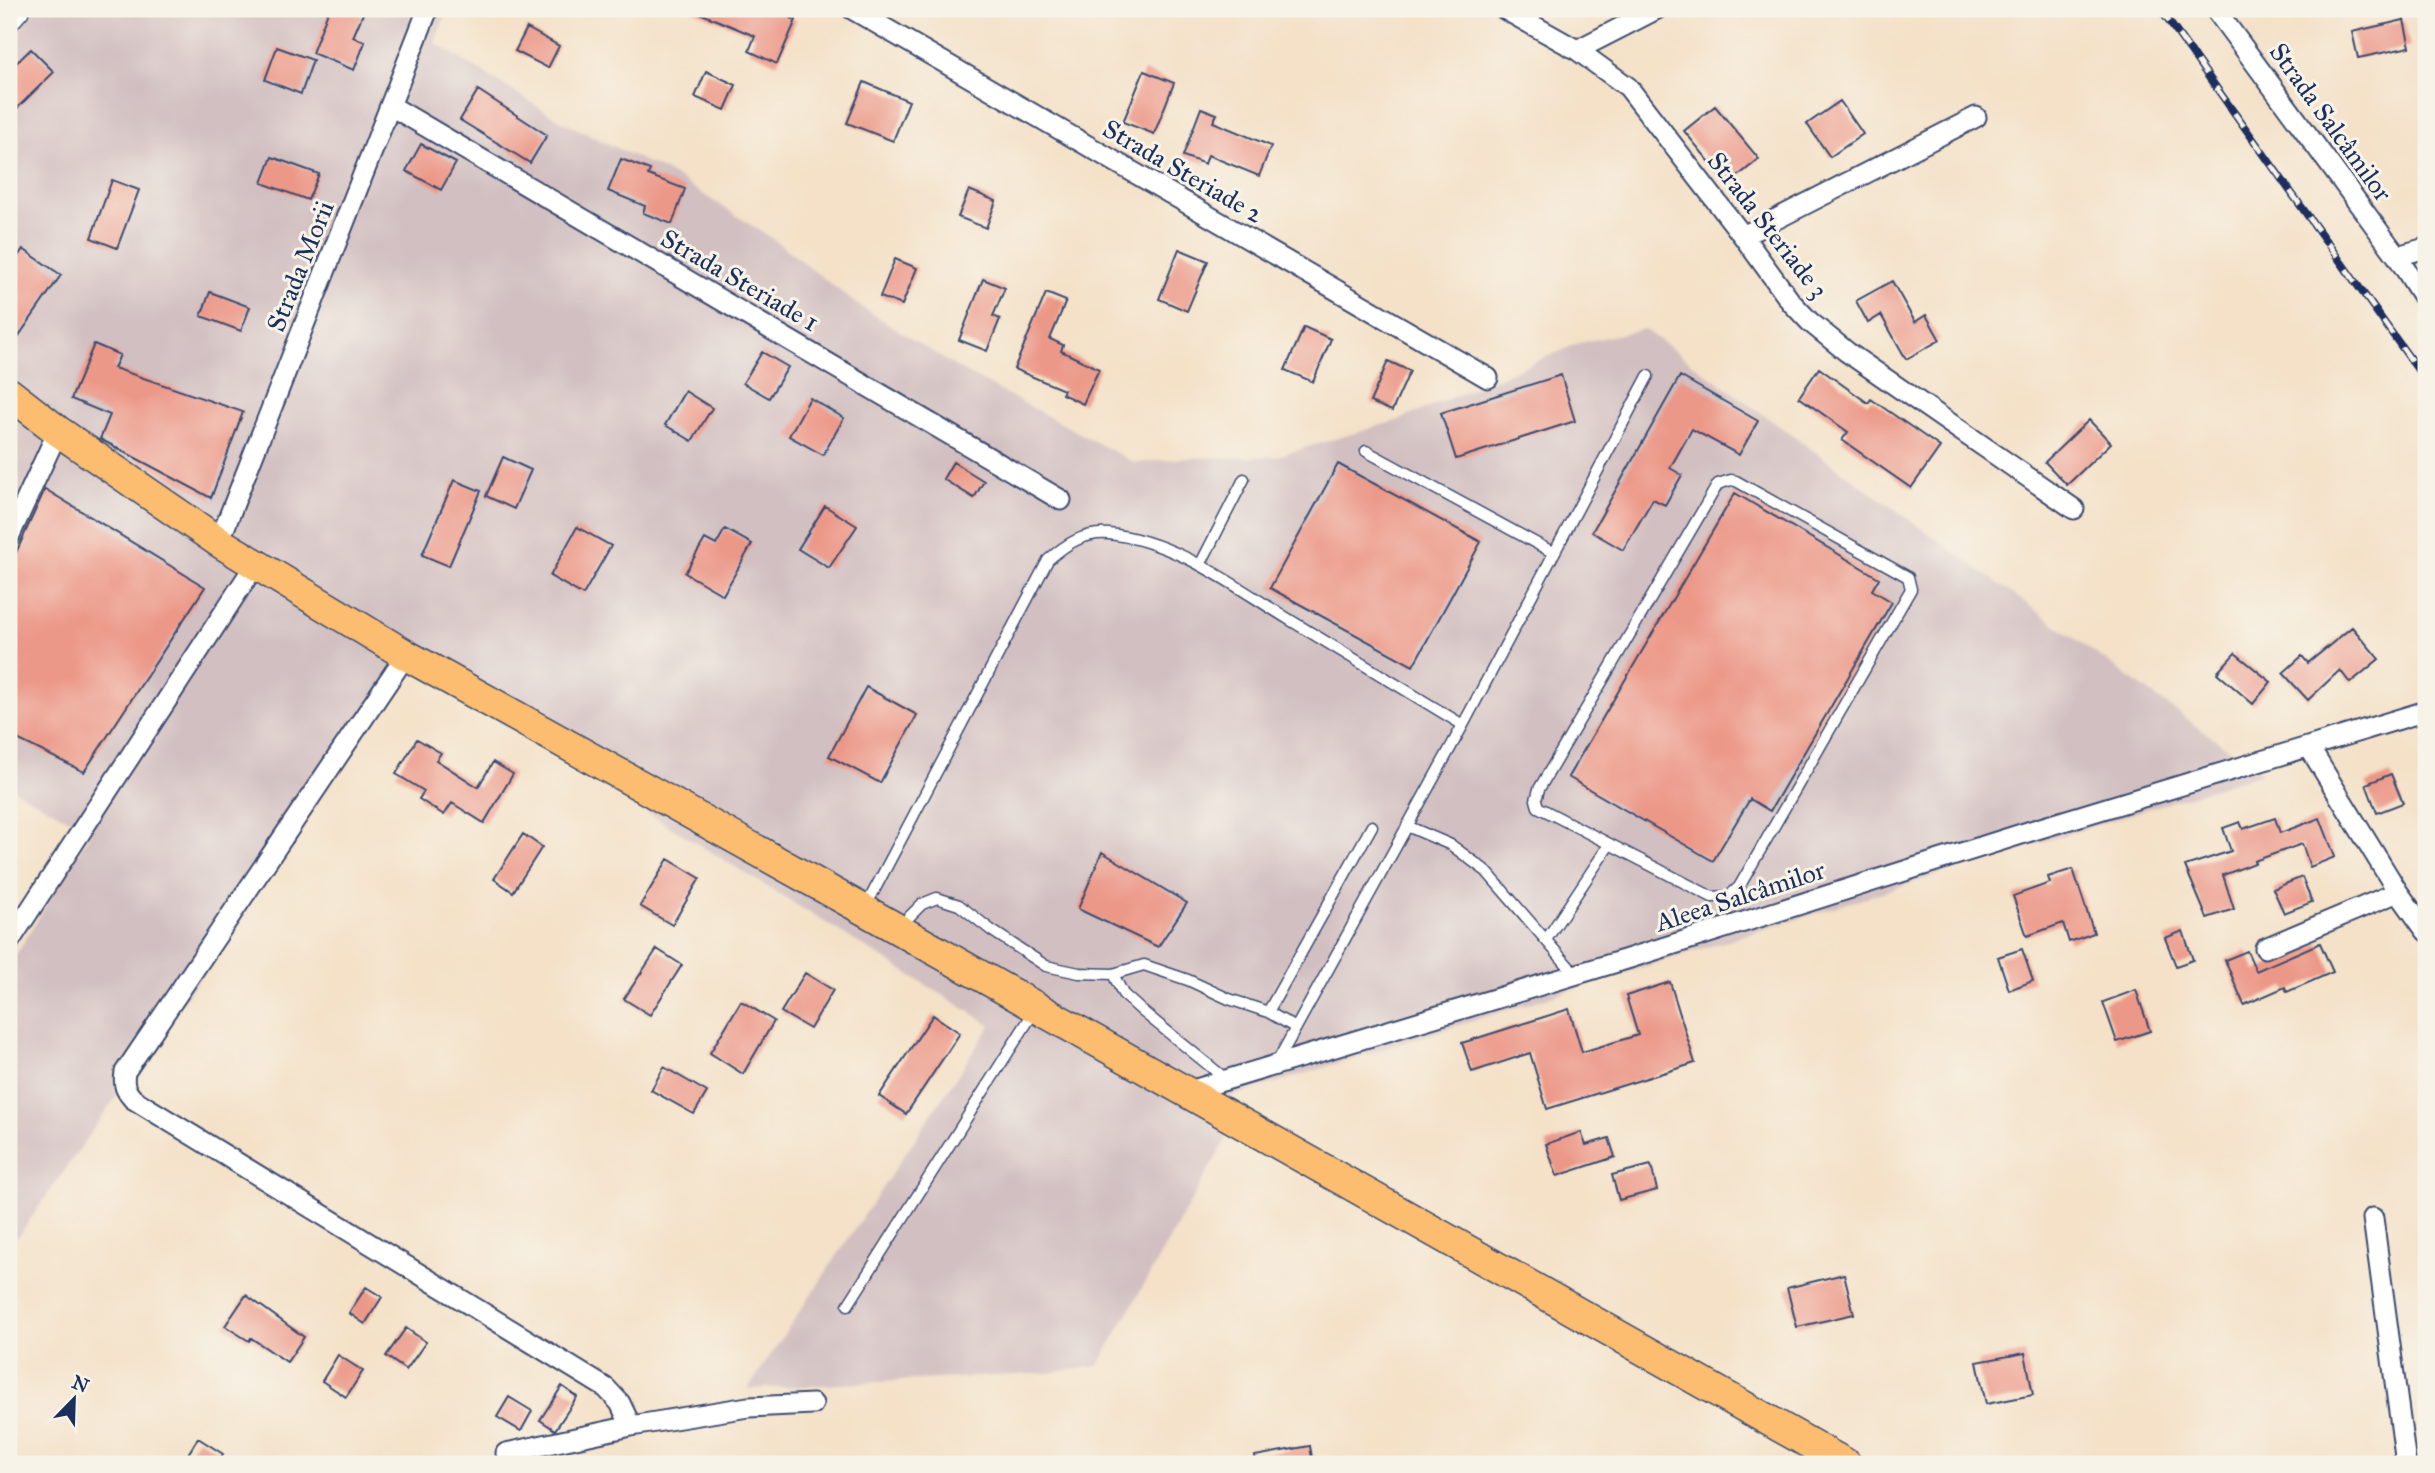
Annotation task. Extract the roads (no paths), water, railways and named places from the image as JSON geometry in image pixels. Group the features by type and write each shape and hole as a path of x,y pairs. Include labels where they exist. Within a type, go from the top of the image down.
{"main road":[{"path":"9,393 58,431 219,542 407,655 1846,1464"}],"street":[{"name":"Strada Morii","path":"219,542 428,9"},
{"name":"Strada Steriade 2","path":"852,9 1488,378"},
{"name":"Strada Steriade 3","path":"1504,9 1577,50 1628,87 1791,302 1810,322 1847,352 2074,509"},
{"path":"1577,50 1657,9"},
{"name":"Strada Salcâmilor","path":"2215,9 2397,256 2426,302"},
{"name":"Strada Steriade 1","path":"391,106 1061,500"},
{"path":"1743,236 1976,117"},
{"path":"2397,256 2426,248"},
{"path":"9,537 58,431"},
{"path":"9,942 255,565"},
{"path":"407,655 125,1072 125,1090 133,1099 606,1388 620,1402 631,1426"},
{"name":"Aleea Salcâmilor","path":"1186,1092 1576,975 2034,830 2426,711"},
{"path":"2309,747 2398,892 2426,931"},
{"path":"2265,948 2398,892"},
{"path":"2373,1218 2406,1464"},
{"path":"506,1453 631,1426 748,1407 813,1404"}],"lane":[{"path":"9,29 23,13 21,9"},
{"path":"1274,1067 1463,725 1648,376"},
{"path":"1366,451 1554,553"},
{"path":"1200,565 1244,479"},
{"path":"1736,481 1908,577 1911,589 1739,887 1729,895 1712,897 1609,845 1538,807 1536,800 1539,789 1718,484 1736,481"},
{"path":"864,910 1048,560 1065,545 1084,536 1107,534 1149,542 1200,565 1463,725"},
{"path":"1268,1012 1372,826"},
{"path":"1407,826 1451,845 1486,871 1576,975"},
{"path":"1546,940 1609,845"},
{"path":"897,929 922,904 937,898 959,905 990,930 1046,966 1079,973 1113,974 1144,965 1268,1012 1296,1028"},
{"path":"1113,974 1123,994 1228,1080"},
{"path":"848,1305 1037,1007"}],"railway":[{"path":"2160,9 2426,381"}]}
